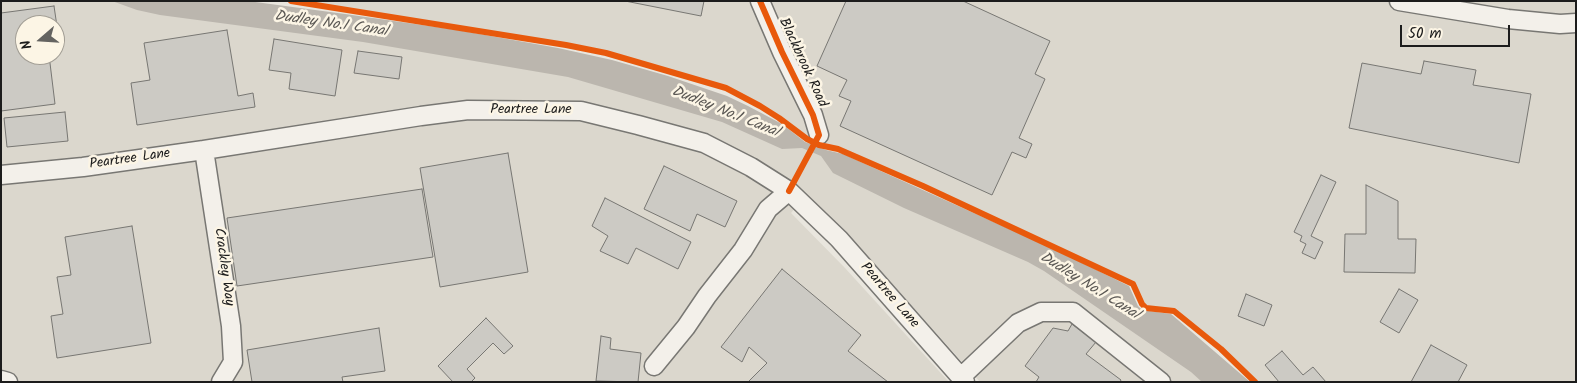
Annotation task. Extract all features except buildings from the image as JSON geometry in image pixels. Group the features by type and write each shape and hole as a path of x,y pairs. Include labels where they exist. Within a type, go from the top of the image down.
{"street":[{"name":"Blackbrook Road","path":"760,1 813,116 819,135"},
{"path":"1399,1 1508,19 1576,24"},
{"name":"Peartree Lane","path":"1,175 83,167 468,110 582,111 704,143 751,167 788,192 839,239 963,379"},
{"name":"Crackley Way","path":"204,150 231,326 233,362 221,382"},
{"path":"654,366 686,327 742,250 768,209 788,192"},
{"path":"963,379 1018,323 1041,312 1073,312 1161,382"},
{"path":"1,380 8,382"}],"shaded area":[{"path":"1,1 167,1 441,41 724,109 977,227 1225,382 980,382 861,249 806,196 791,213 845,268 949,382 1,382"},
{"path":"291,1 1576,1 1576,382 1255,382 1221,349 1174,311 1146,308 1142,304 1133,284 923,186 838,149 819,145 807,139 760,106 726,88 606,53 566,45"}],"water":[{"name":"Dudley No.1 Canal","path":"112,1 248,1 345,14 457,30 558,48 612,60 668,76 727,96 782,124 805,142 843,154 1058,251 1129,286 1138,306 1142,310 1171,314 1250,382 1202,382 1191,372 1044,271 1028,262 904,208 833,173 821,156 802,148 782,149 722,122 568,77 363,42 160,15 137,10"}],"cycle path":[{"path":"291,1 566,45 606,53 726,88 760,106 807,139 819,145 838,149 923,186 1133,284 1142,304 1146,308 1174,311 1221,349 1255,382"},
{"path":"760,1 782,52 813,115 819,135 789,191"}]}
